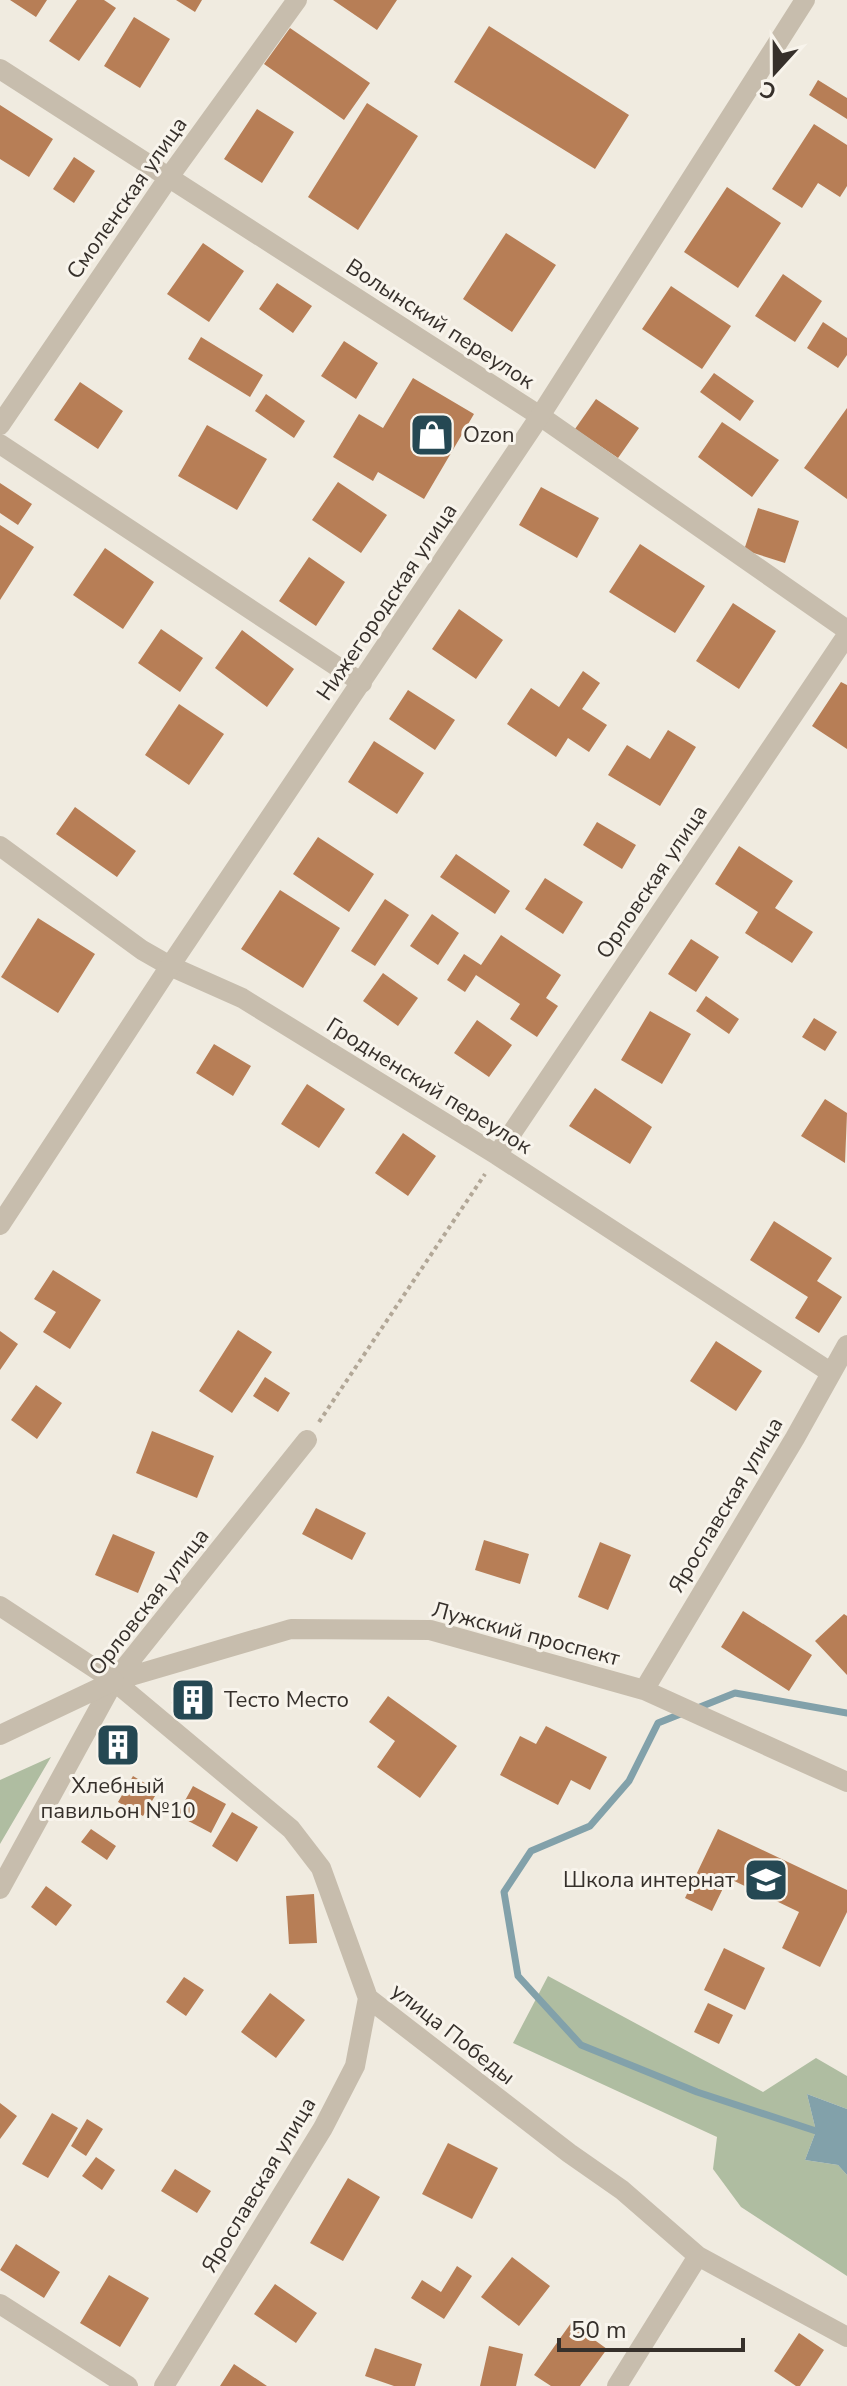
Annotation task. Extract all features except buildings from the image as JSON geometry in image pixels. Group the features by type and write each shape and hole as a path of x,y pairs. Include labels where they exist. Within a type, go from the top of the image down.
{"street":[{"name":"Смоленская улица","path":"0,425 169,177 297,0"},
{"name":"Нижегородская улица","path":"0,1225 540,416 805,0"},
{"name":"Волынский переулок","path":"0,69 540,416 847,633"},
{"path":"0,444 362,683"},
{"name":"Орловская улица","path":"497,1155 847,633"},
{"name":"Гродненский переулок","path":"0,846 142,950 242,998 497,1155 830,1372"},
{"name":"Ярославская улица","path":"644,1690 847,1345"},
{"name":"Орловская улица","path":"0,1889 114,1681 307,1440"},
{"name":"улица Победы","path":"0,1606 114,1681 291,1829 321,1868 368,1998 569,2153 622,2190 698,2256 847,2337"},
{"name":"Лужский проспект","path":"0,1735 114,1681 291,1629 430,1630 644,1690 847,1782"},
{"name":"Ярославская улица","path":"164,2386 323,2128 355,2066 368,1998"},
{"path":"617,2386 698,2256"},
{"path":"0,2304 128,2386"}],"path":[{"path":"307,1440 497,1155"}],"green space":[{"path":"51,1757 0,1844 0,1780"},
{"path":"548,1976 763,2092 816,2058 847,2076 847,2109 807,2094 816,2131 805,2160 838,2165 847,2175 847,2276 741,2207 713,2169 717,2137 513,2043"}],"water":[{"path":"807,2094 847,2109 847,2175 838,2165 805,2160 816,2131"}],"waterway":[{"path":"695,1709 735,1693 847,1713"},
{"path":"683,1713 658,1723 629,1781 590,1826 531,1851 504,1892 518,1976 581,2045 697,2092 816,2131"}],"place":[{"name":"Ozon","path":"432,435"},
{"name":"Тесто Место","path":"193,1700"},
{"name":"Хлебный павильон №10","path":"118,1745"},
{"name":"Школа интернат","path":"766,1880"}]}
